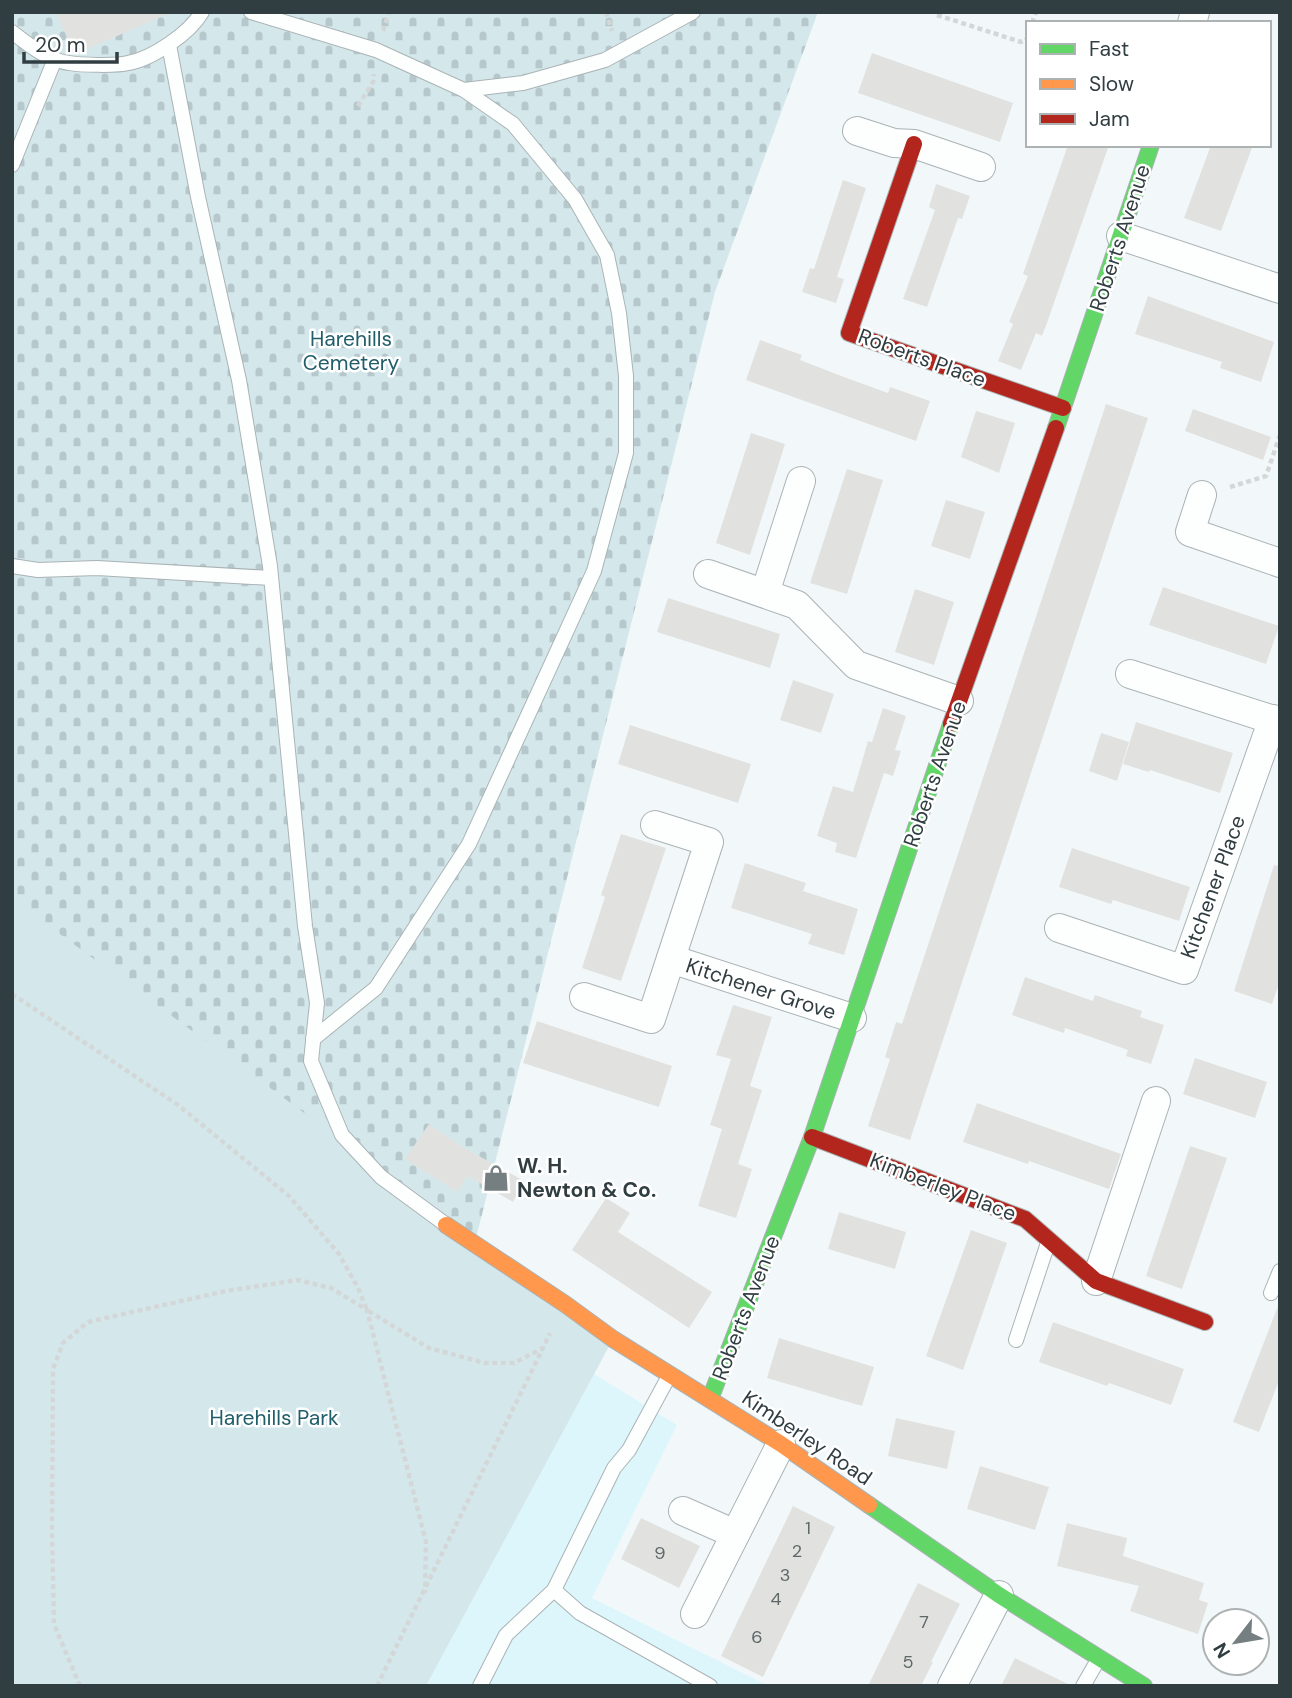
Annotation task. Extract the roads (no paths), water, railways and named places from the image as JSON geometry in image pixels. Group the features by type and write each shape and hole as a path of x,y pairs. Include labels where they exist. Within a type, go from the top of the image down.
{"street":[{"path":"857,131 894,143 914,144 981,167"},
{"name":"Roberts Place","path":"914,144 849,333 1063,408"},
{"name":"Roberts Avenue","path":"710,1399 812,1137 1150,147"},
{"path":"1121,236 1280,289"},
{"path":"765,593 801,481"},
{"path":"1202,495 1191,532 1280,563"},
{"path":"708,575 797,605 856,665 959,701"},
{"path":"1130,674 1276,720"},
{"name":"Kitchener Place","path":"1059,928 1184,970 1276,720"},
{"name":"Kitchener Grove","path":"584,997 651,1019 709,842 655,825"},
{"name":"Kitchener Grove","path":"671,959 852,1018"},
{"path":"1096,1281 1156,1101"},
{"name":"Kimberley Place","path":"812,1137 1025,1219 1096,1281 1205,1322"},
{"name":"Kimberley Road","path":"446,1225 613,1339 781,1444 999,1595 1144,1686"},
{"path":"695,1614 781,1444"},
{"path":"683,1511 736,1534"},
{"path":"952,1686 999,1595"}],"lane":[{"path":"12,32 41,53 68,63 129,63 169,45 197,21 202,12"},
{"path":"251,12 376,50 464,89 513,124 575,199 607,255 619,313 626,376 626,453 594,571 469,844 376,988 313,1039"},
{"path":"464,89 523,83 604,60 693,12"},
{"path":"169,45 198,197 239,380 271,578 305,926 317,1003 311,1061 342,1135 381,1177 446,1225"},
{"path":"12,165 55,59"},
{"path":"12,566 38,570 97,568 271,578"},
{"path":"1016,1340 1049,1241"},
{"path":"1271,1293 1280,1271"},
{"path":"480,1686 506,1635 554,1590 614,1468 629,1450 670,1374"},
{"path":"554,1590 580,1613 710,1686"},
{"path":"1083,1686 1099,1658"}],"place":[{"name":"W. H. Newton & Co.","path":"496,1178"}],"park label":[{"name":"Harehills Cemetery","path":"351,351"},
{"name":"Harehills Park","path":"274,1418"}]}
